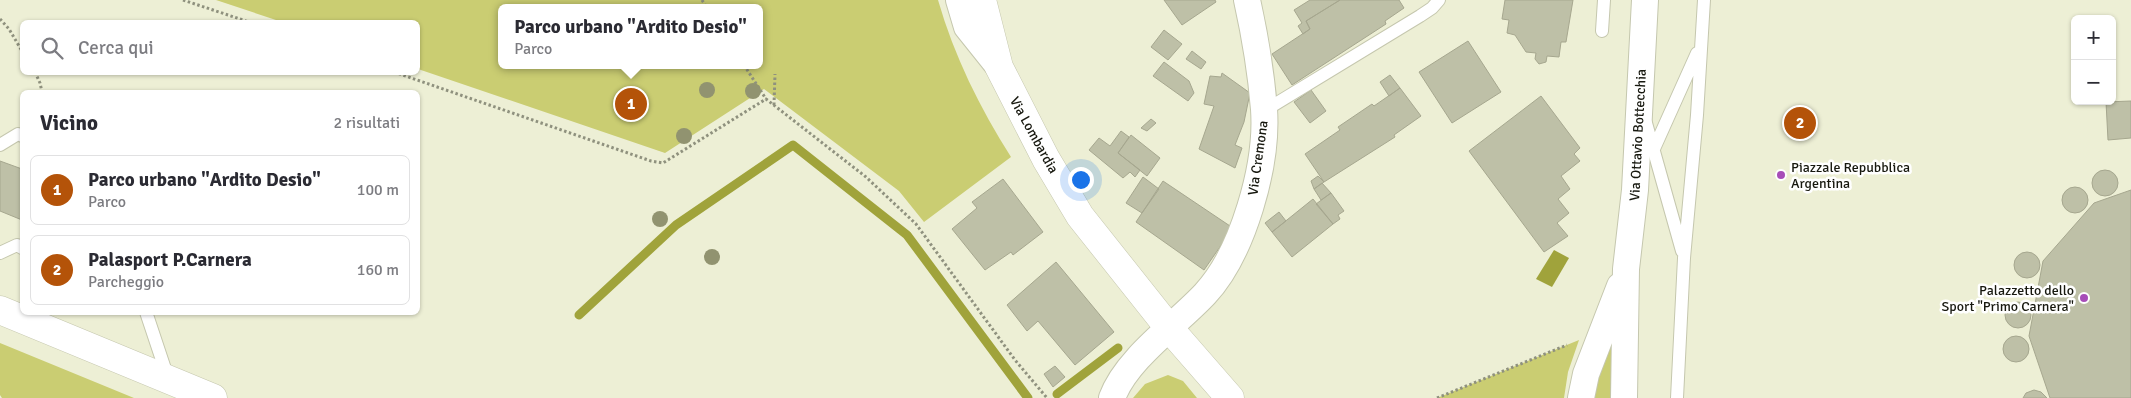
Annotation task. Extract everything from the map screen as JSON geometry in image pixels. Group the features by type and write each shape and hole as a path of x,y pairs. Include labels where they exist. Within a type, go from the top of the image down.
{"street":[{"path":"959,0 967,26 999,67"},
{"name":"Via Lombardia","path":"982,0 999,67 1046,159 1080,216 1169,328 1230,398"},
{"name":"Via Cremona","path":"1169,328 1206,293 1224,269 1241,235 1255,193 1262,148 1264,111 1256,43 1247,0"},
{"name":"Via Ottavio Bottecchia","path":"1624,398 1626,269 1635,190 1646,0"},
{"name":"Via Ottavio Bottecchia","path":"1581,398 1586,374 1626,269"},
{"path":"0,310 213,398"},
{"path":"1112,398 1115,388 1133,364 1169,328"}],"lane":[{"name":"Via Cremona","path":"1264,111 1420,16 1439,0"},
{"path":"1602,31 1604,0"},
{"path":"1677,398 1684,258 1697,115 1704,0"},
{"path":"1635,190 1700,47"},
{"path":"1640,98 1684,258"},
{"path":"0,145 18,134 20,135"},
{"path":"0,253 17,245 20,247"},
{"path":"147,315 169,380"}],"path":[{"path":"183,0 242,20"},
{"path":"0,19 9,29 20,48"},
{"path":"747,69 766,99 866,177 916,224 1015,360 1047,398"},
{"path":"774,105 776,74"},
{"path":"36,75 42,90"},
{"path":"403,75 663,164 766,99"},
{"path":"1437,398 1570,344"}],"green space":[{"path":"216,0 938,0 944,21 969,81 1011,157 924,222 899,191 764,89 665,153 420,70 420,20 276,20"},
{"path":"1579,340 1568,372 1564,398 1437,398"},
{"path":"0,343 134,398 2,398 0,395"},
{"path":"1606,347 1618,348 1616,398 1591,398"},
{"path":"1168,375 1183,381 1197,398 1133,398 1145,384"}],"shaded area":[{"path":"1554,250 1569,258 1552,287 1536,279"}],"building":[{"path":"1164,0 1215,0 1216,2 1182,25"},
{"path":"1310,0 1340,0 1306,21 1310,29 1303,34 1298,26 1302,23 1294,10"},
{"path":"1340,0 1399,0 1404,8 1385,21 1386,24 1292,85 1272,54 1310,29 1306,21"},
{"path":"1505,0 1573,0 1566,42 1561,42 1559,57 1547,56 1546,62 1539,64 1535,59 1536,53 1526,52 1515,35 1507,33 1509,20 1502,19"},
{"path":"1164,30 1182,44 1168,60 1151,47"},
{"path":"1468,41 1501,92 1452,123 1419,72"},
{"path":"1192,51 1206,62 1201,69 1186,59"},
{"path":"1164,62 1189,81 1194,93 1188,101 1153,76"},
{"path":"1222,73 1250,93 1244,122 1235,145 1242,148 1235,168 1199,149 1214,106 1204,104 1210,76 1221,77"},
{"path":"1390,75 1400,88 1389,96 1380,82"},
{"path":"1400,88 1421,116 1394,135 1395,137 1324,182 1305,154 1340,130 1338,127"},
{"path":"1311,90 1326,111 1310,123 1294,102"},
{"path":"1541,96 1580,148 1574,154 1580,161 1561,176 1570,189 1558,199 1569,213 1557,223 1568,236 1544,252 1469,151"},
{"path":"2131,101 2131,138 2108,140 2106,105 2116,105 2116,102"},
{"path":"1151,119 1156,123 1147,131 1141,128"},
{"path":"1121,131 1129,137 1118,153 1140,170 1135,177 1130,172 1123,178 1089,150 1099,138 1110,146"},
{"path":"1131,135 1160,158 1147,176 1118,153"},
{"path":"0,161 20,168 20,219 0,211"},
{"path":"2105,170 2114,174 2118,183 2114,192 2105,196 2096,192 2092,183 2096,174"},
{"path":"1318,176 1324,182 1314,189 1311,181"},
{"path":"1143,177 1159,189 1142,213 1126,203"},
{"path":"1003,179 1043,232 1013,255 1011,252 985,270 952,229 977,208 972,202"},
{"path":"1163,181 1233,228 1204,270 1136,222"},
{"path":"1322,183 1331,193 1321,200 1314,189"},
{"path":"2075,187 2084,191 2088,200 2084,209 2075,213 2066,209 2062,200 2066,191"},
{"name":"Palazzetto dello Sport \"Primo Carnera\"","path":"2131,190 2131,398 2050,398 2029,336 2043,261 2094,203"},
{"path":"1331,193 1344,211 1338,215 1340,219 1333,224 1316,204"},
{"path":"1313,199 1333,224 1292,257 1272,232"},
{"path":"1279,212 1286,221 1272,232 1265,223"},
{"path":"2027,252 2036,256 2040,265 2036,274 2027,278 2018,274 2014,265 2018,256"},
{"path":"1056,262 1114,332 1075,365 1038,321 1027,331 1007,305"},
{"path":"2018,302 2027,306 2031,315 2027,324 2018,328 2009,324 2005,315 2009,306"},
{"path":"2016,336 2025,340 2029,349 2025,358 2016,362 2007,358 2003,349 2007,340"},
{"path":"1055,366 1065,377 1053,387 1044,374"},
{"path":"2034,390 2041,392 2047,398 2023,398 2026,393"}],"waterway":[{"path":"579,315 676,225 793,145 907,235 1028,398"},
{"path":"1057,394 1118,348"}],"place":[{"name":"Parco urbano \"Ardito Desio\"","path":"631,104"},
{"name":"Palasport P.Carnera","path":"1800,123"},
{"name":"Piazzale Repubblica Argentina","path":"1781,175"},
{"name":"Palazzetto dello Sport \"Primo Carnera\"","path":"2084,298"}]}
